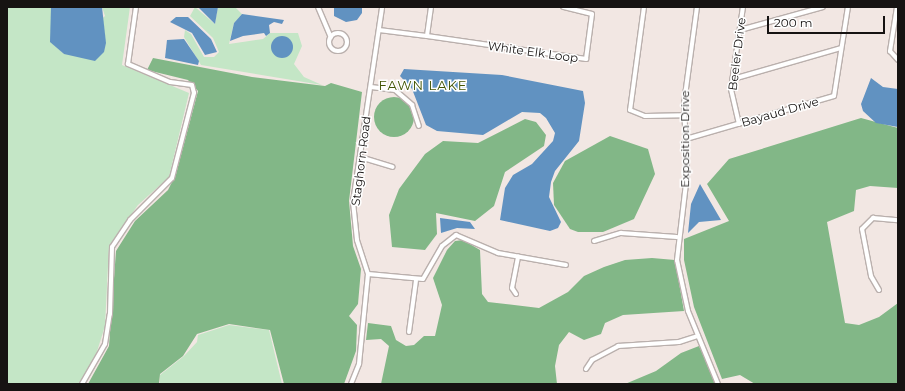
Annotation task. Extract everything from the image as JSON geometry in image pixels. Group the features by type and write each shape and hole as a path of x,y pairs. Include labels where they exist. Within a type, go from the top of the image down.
{"street":[{"path":"82,384 105,344 110,314 112,247 130,220 172,178 194,93 192,85 170,82 128,64 136,7"},
{"path":"318,7 331,37 332,48 345,48 347,42 344,34 338,32 331,37"},
{"name":"Staghorn Road","path":"351,384 359,364 368,274 357,240 353,202 382,7"},
{"path":"427,36 431,7"},
{"name":"White Elk Loop","path":"379,30 586,59 592,14 563,7"},
{"path":"644,7 630,110 645,116 684,115"},
{"name":"Exposition Drive","path":"697,7 684,115 687,181 677,236 681,286 698,336 718,384"},
{"name":"Beeler Drive","path":"739,124 732,97 733,79 744,7"},
{"path":"740,30 823,7"},
{"name":"Bayaud Drive","path":"686,139 830,98 835,92 848,7"},
{"path":"897,7 890,51 898,60"},
{"path":"733,79 841,48"},
{"path":"371,87 395,90 412,105 419,126"},
{"path":"360,157 383,161 392,167"},
{"path":"879,290 871,276 862,229 873,218 898,220"},
{"path":"594,241 621,233 677,236"},
{"path":"368,274 416,280 430,273 442,246 456,235 498,253 566,265"},
{"path":"516,294 512,288 518,257"},
{"path":"409,332 416,280"},
{"path":"586,369 592,360 618,346 679,342 698,336"}],"green space":[{"path":"7,7 51,7 51,42 64,54 105,16 102,7 130,7 122,65 189,93 169,177 138,205 109,246 105,326 94,361 80,384 7,384"},
{"path":"195,7 215,24 218,7 235,7 242,14 234,23 229,44 263,39 270,33 298,33 302,46 294,64 304,77 322,85 201,65 184,37 185,30 191,34 204,57 214,57 219,52 213,38 190,16"},
{"path":"153,58 252,77 325,86 331,83 362,92 349,201 353,246 361,269 358,304 349,316 357,325 356,351 344,384 284,384 270,330 229,324 197,334 183,356 160,374 159,384 88,384 109,346 116,251 135,221 168,190 176,174 198,91 188,80 147,70"},
{"path":"394,97 408,103 414,117 408,131 394,137 380,131 374,117 380,103"},
{"path":"861,118 898,128 898,188 870,186 856,190 854,211 827,222 845,323 859,325 879,317 898,303 898,384 755,384 740,375 722,379 694,307 684,260 684,239 729,221 707,184 729,159"},
{"path":"525,119 536,122 546,135 544,146 505,172 494,206 475,221 436,213 437,234 425,250 392,247 389,215 399,189 425,154 443,141 478,143"},
{"path":"610,136 648,149 655,174 634,219 603,232 578,232 570,229 554,205 553,183 565,161"},
{"path":"463,240 480,250 482,294 488,302 539,308 568,292 584,276 604,267 625,260 652,258 675,260 684,311 623,315 605,323 601,334 584,340 569,332 559,345 555,366 557,384 381,384 389,346 381,339 366,340 368,323 391,326 396,340 406,346 414,345 424,336 435,336 442,305 433,278 447,250 455,241"},
{"path":"229,325 269,330 282,384 160,384 160,375 184,356 197,342 198,335"},
{"path":"699,346 717,384 625,384 656,371 681,353"}],"water":[{"path":"51,7 102,7 106,43 104,52 95,61 64,54 50,42"},
{"path":"198,7 218,7 215,24"},
{"path":"334,7 362,7 362,13 357,20 346,22 334,16"},
{"path":"242,14 284,20 282,24 274,22 269,25 270,33 266,36 264,33 243,36 230,41 234,23"},
{"path":"176,17 188,17 211,39 217,52 205,55 192,33 170,22"},
{"path":"282,36 290,39 293,47 290,55 282,58 274,55 271,47 274,39"},
{"path":"184,39 199,61 198,65 165,58 167,40"},
{"path":"404,69 502,75 583,91 585,103 579,141 555,171 551,182 549,197 561,222 558,228 550,231 500,220 505,188 513,175 532,164 553,141 555,133 546,118 540,113 522,112 483,135 437,131 426,125 412,89 400,76"},
{"path":"871,78 883,87 898,89 898,127 876,123 863,111 861,104"},
{"path":"700,184 721,220 699,222 688,233 691,204"},
{"path":"440,218 470,222 475,229 457,228 441,233"}],"district":[{"name":"FAWN LAKE","path":"423,85"}]}
